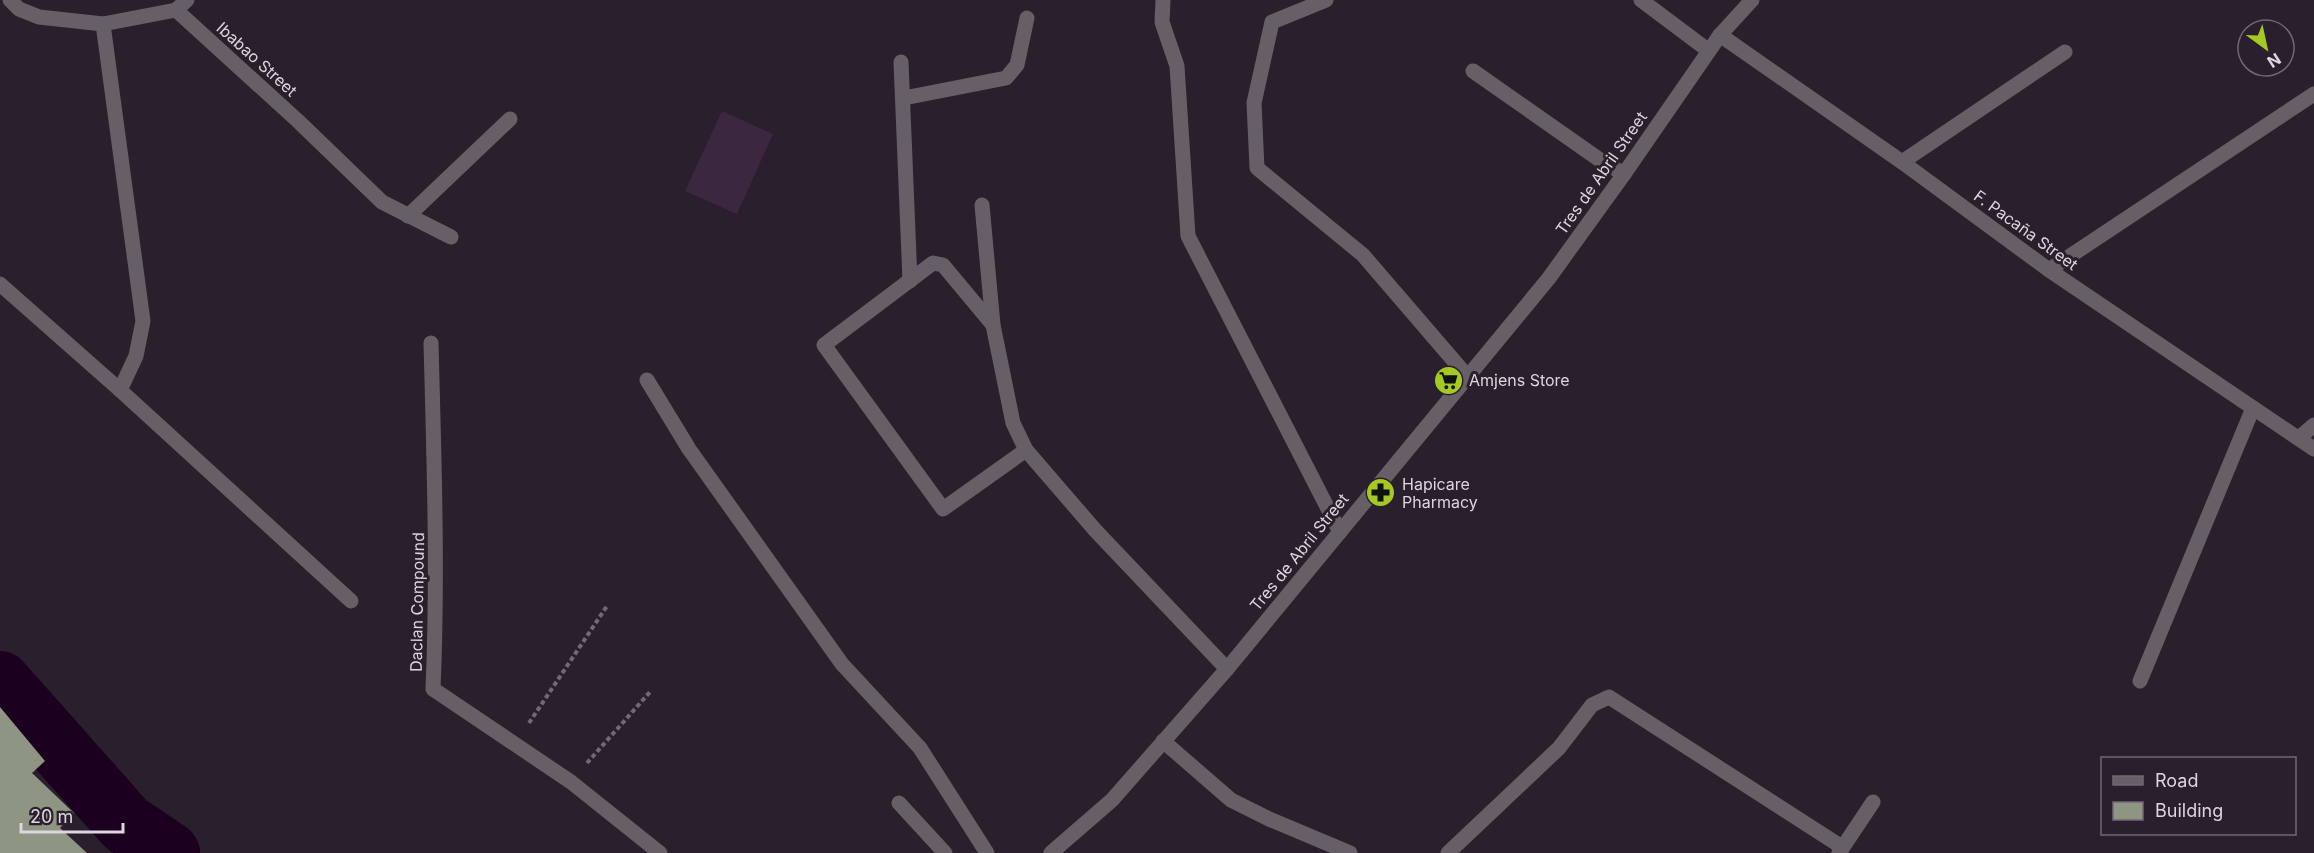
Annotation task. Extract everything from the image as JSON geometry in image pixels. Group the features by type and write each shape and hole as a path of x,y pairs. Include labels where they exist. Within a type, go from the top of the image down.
{"street":[{"name":"Ibabao Street","path":"10,0 19,9 39,17 103,24 182,5 382,202 451,237"},
{"path":"1163,0 1162,22 1177,66 1188,236 1340,532"},
{"path":"1326,0 1272,22 1254,103 1257,168 1363,255 1467,376"},
{"path":"1641,0 1709,51"},
{"name":"Tres de Abril Street","path":"1051,853 1112,800 1227,669 1549,278 1720,35 1752,0"},
{"path":"903,98 1006,78 1017,65 1027,18"},
{"path":"103,24 143,321 136,356 120,390"},
{"name":"F. Pacaña Street","path":"1720,35 1902,162 2049,270 2314,449"},
{"path":"1902,162 2065,52"},
{"path":"901,62 910,281"},
{"path":"1473,71 1600,160 1624,174"},
{"path":"2049,270 2314,94"},
{"path":"408,216 510,119"},
{"path":"982,205 993,325 1013,423 1026,450 1095,530 1227,669"},
{"path":"993,325 944,265 933,263 824,345 944,509 1026,450"},
{"path":"0,284 351,601"},
{"name":"Daclan Compound","path":"431,343 436,633 433,689 571,782 660,853"},
{"path":"647,380 689,448 842,664 920,748 987,853"},
{"path":"2140,681 2253,408"},
{"path":"2299,438 2314,425"},
{"path":"1448,853 1559,748 1592,705 1609,697 1840,850 1873,802"},
{"path":"1163,741 1231,800 1269,819 1350,853"},
{"path":"899,803 945,853"}],"path":[{"path":"515,744 607,606"},
{"path":"571,782 650,692"}],"shaded area":[{"path":"722,111 773,134 737,214 685,191"}],"building":[{"path":"0,707 45,761 32,773 74,813 60,828 87,853 0,853"}],"waterway":[{"path":"0,682 126,824 169,853"}],"place":[{"name":"Amjens Store","path":"1448,380"},
{"name":"Hapicare Pharmacy","path":"1381,493"}]}
